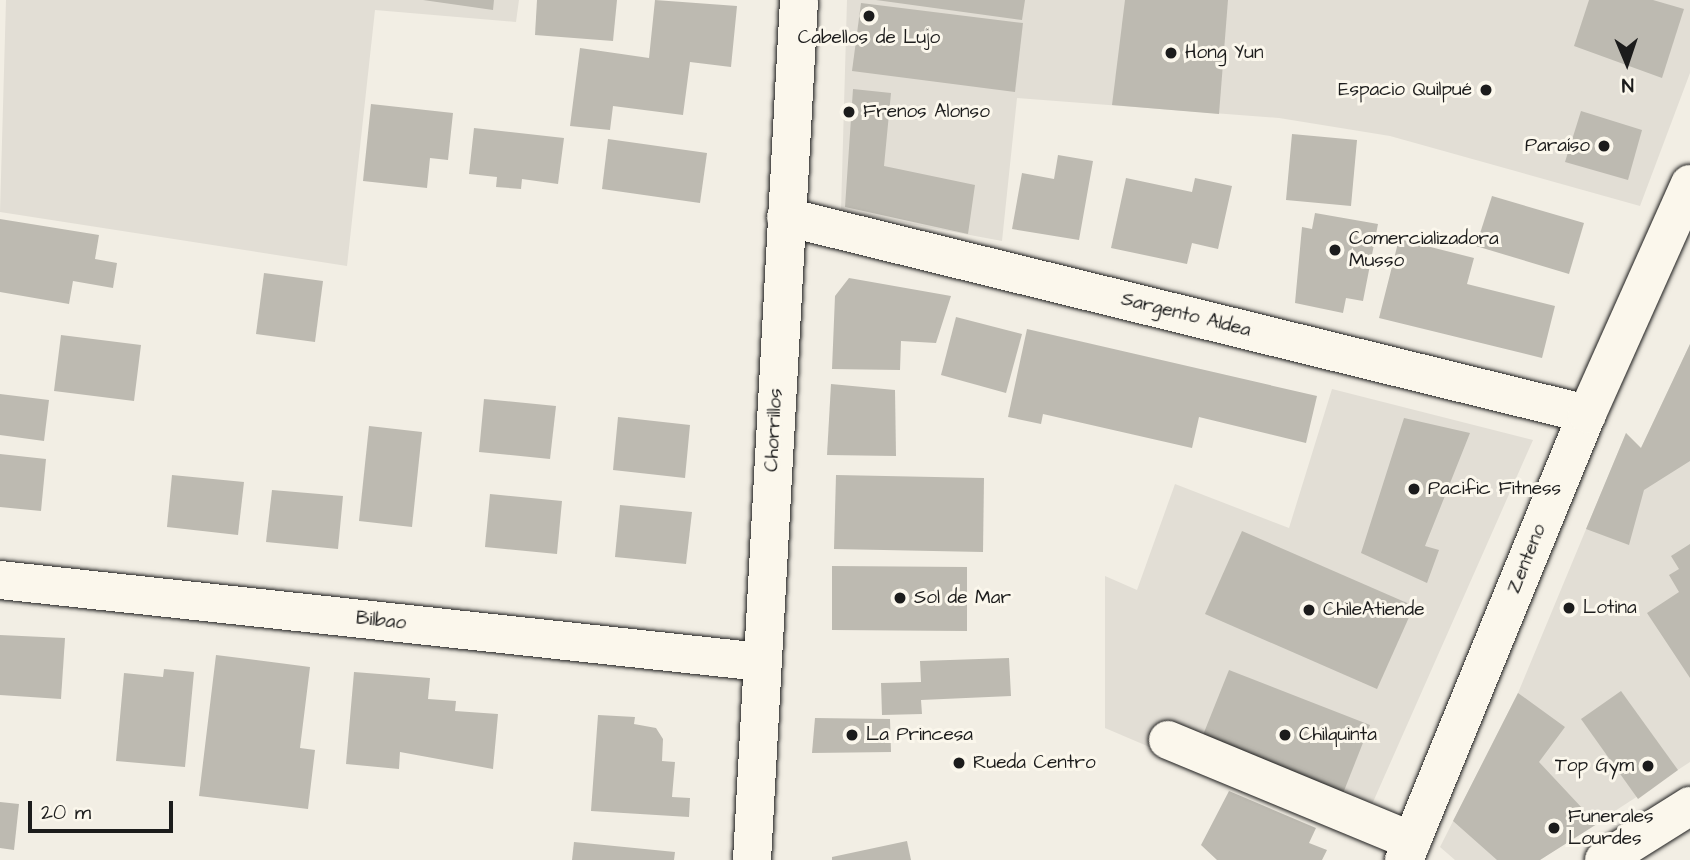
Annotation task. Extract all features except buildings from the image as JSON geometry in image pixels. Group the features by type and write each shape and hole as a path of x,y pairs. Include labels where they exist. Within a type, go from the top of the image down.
{"street":[{"name":"Chorrillos","path":"752,860 799,0"},
{"name":"Zenteno","path":"1408,851 1587,415 1690,184"},
{"name":"Sargento Aldea","path":"786,217 1587,415"},
{"name":"Bilbao","path":"0,580 761,662"},
{"path":"1168,740 1408,851"},
{"path":"1604,860 1690,806"}],"shaded area":[{"path":"6,0 519,0 516,22 375,10 347,266 0,212"},
{"path":"847,0 1690,0 1690,73 1640,206 1390,136 1279,118 1017,98 1002,241 841,211"},
{"path":"1690,344 1690,762 1540,860 1455,860 1440,847 1518,693 1626,433 1641,448"},
{"path":"1332,389 1533,440 1358,836 1105,728 1105,576 1137,590 1175,484 1289,528"}],"place":[{"name":"Cabellos de Lujo","path":"869,16"},
{"name":"Hong Yun","path":"1171,53"},
{"name":"Espacio Quilpué","path":"1486,90"},
{"name":"Frenos Alonso","path":"849,112"},
{"name":"Paraíso","path":"1604,146"},
{"name":"Comercializadora Musso","path":"1335,250"},
{"name":"Pacific Fitness","path":"1414,489"},
{"name":"Sol de Mar","path":"900,598"},
{"name":"Lotina","path":"1569,608"},
{"name":"ChileAtiende","path":"1309,610"},
{"name":"La Princesa","path":"852,735"},
{"name":"Chilquinta","path":"1285,735"},
{"name":"Rueda Centro","path":"959,763"},
{"name":"Top Gym","path":"1648,766"},
{"name":"Funerales Lourdes","path":"1554,828"}]}
